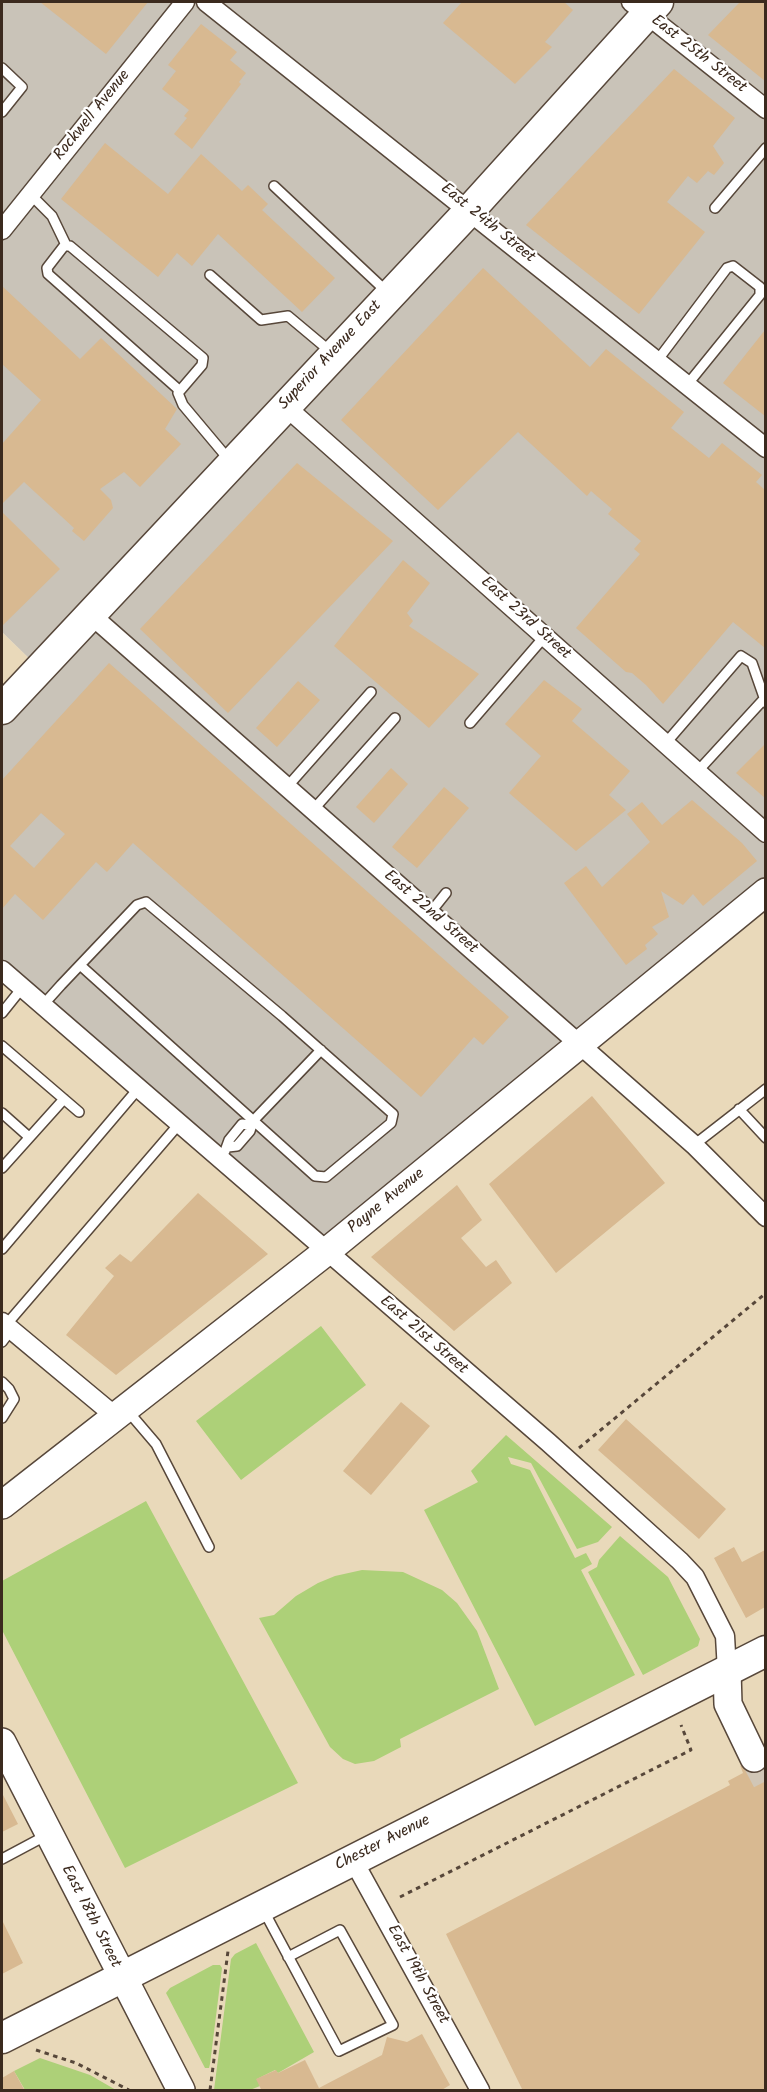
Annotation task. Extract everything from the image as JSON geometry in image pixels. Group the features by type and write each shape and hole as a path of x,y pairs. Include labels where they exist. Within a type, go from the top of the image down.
{"main road":[{"name":"Superior Avenue East","path":"2,709 470,210 645,6"},
{"name":"Chester Avenue","path":"2,2038 765,1651"}],"street":[{"name":"Rockwell Avenue","path":"2,230 186,2"},
{"name":"East 24th Street","path":"206,2 470,210 765,448"},
{"name":"East 25th Street","path":"645,6 765,109"},
{"name":"East 23rd Street","path":"285,406 765,833"},
{"name":"East 22nd Street","path":"90,614 694,1145 765,1217"},
{"name":"Payne Avenue","path":"2,1505 326,1252 765,892"},
{"name":"East 21st Street","path":"2,970 179,1124 223,1153 326,1252 548,1442 680,1560 695,1577 725,1636 728,1704 754,1758"},
{"path":"5,1330 120,1412"},
{"name":"East 18th Street","path":"3,1748 181,2091"},
{"name":"East 19th Street","path":"353,1860 480,2091"}],"lane":[{"path":"2,68 22,87 2,112"},
{"path":"715,208 765,148"},
{"path":"274,186 389,294"},
{"path":"30,194 52,216 66,245 203,358 202,365 179,390"},
{"path":"66,245 47,268 48,274 179,390 183,405 232,463"},
{"path":"657,361 727,268 733,266 760,287 760,295 687,385"},
{"path":"210,275 261,320 288,316 333,354"},
{"path":"470,723 545,636"},
{"path":"665,744 741,656 752,663 759,678 764,701 697,772"},
{"path":"287,787 370,692"},
{"path":"312,810 396,718"},
{"path":"430,913 446,893"},
{"path":"43,1005 80,965 137,905 147,902 393,1114 391,1123 326,1177 315,1176 251,1123 80,965"},
{"path":"2,1013 22,988"},
{"path":"2,1046 80,1112"},
{"path":"223,1153 237,1146 250,1131 251,1123 321,1050"},
{"path":"2,1250 138,1089"},
{"path":"694,1145 765,1089"},
{"path":"2,1168 64,1099"},
{"path":"739,1109 764,1132"},
{"path":"2,1113 29,1137"},
{"path":"5,1330 179,1124"},
{"path":"2,1382 14,1399 2,1418"},
{"path":"120,1412 156,1444 209,1547"},
{"path":"2,1859 49,1834"},
{"path":"262,1906 288,1957 339,2051 393,2025 340,1930 288,1957"}],"path":[{"path":"577,1449 765,1293"},
{"path":"400,1897 691,1750 690,1741 681,1725"},
{"path":"210,2090 228,1951"},
{"path":"36,2050 76,2063 129,2091"}],"shaded area":[{"path":"2,2 765,2 765,892 326,1252 2,970 2,709 39,668 2,632"},
{"path":"2,632 39,668 2,709"},
{"path":"765,892 765,2090 2,2090 2,970"}],"green space":[{"path":"321,1326 366,1385 241,1480 196,1421"},
{"path":"506,1435 612,1527 598,1542 577,1549 531,1463 508,1457 511,1464 530,1470 575,1558 586,1553 592,1564 581,1570 635,1675 535,1726 424,1510 478,1482 471,1471"},
{"path":"146,1501 298,1783 125,1868 2,1630 2,1581"},
{"path":"620,1536 668,1577 700,1639 698,1646 643,1675 588,1572 597,1567 599,1560"},
{"path":"362,1570 403,1572 442,1590 457,1603 477,1631 499,1689 400,1739 401,1747 374,1761 355,1764 343,1759 330,1747 259,1618 274,1615 296,1596 318,1583 335,1576"},
{"path":"256,1943 314,2052 278,2073 275,2070 257,2079 260,2086 250,2090 214,2090 231,1959 235,1954"},
{"path":"213,1965 220,1965 222,1968 210,2064 209,2068 205,2068 166,1993 170,1988"},
{"path":"40,2058 90,2075 116,2090 25,2090 14,2071"}],"building":[{"path":"40,2 148,2 106,54"},
{"path":"462,2 564,2 573,10 545,42 552,47 515,84 443,23"},
{"path":"740,2 765,2 765,81 708,35"},
{"path":"201,24 237,52 230,60 246,73 239,82 241,84 192,149 174,134 187,118 184,116 189,110 162,89 176,71 168,65"},
{"path":"674,69 735,118 713,146 724,163 714,175 708,171 697,183 688,176 667,202 705,232 639,314 526,225"},
{"path":"105,143 168,194 201,154 242,191 248,185 268,204 262,210 335,278 302,312 218,234 192,266 177,253 158,277 61,199"},
{"path":"483,268 590,367 606,349 684,412 671,428 709,458 722,443 762,475 756,482 765,490 765,648 733,622 663,704 646,685 632,673 626,672 576,628 640,554 634,549 641,541 608,514 612,509 591,491 587,496 518,432 438,510 341,420"},
{"path":"2,286 80,359 101,338 177,409 165,429 181,444 140,487 124,472 100,489 111,500 113,508 84,541 72,531 74,528 24,482 2,504 2,444 41,400 2,364"},
{"path":"765,330 765,416 723,383"},
{"path":"297,463 393,541 228,713 140,629"},
{"path":"2,512 60,569 2,626"},
{"path":"403,560 430,583 407,613 413,621 409,626 479,674 429,728 334,646"},
{"path":"109,663 509,1017 483,1045 474,1037 421,1097 133,843 107,872 96,862 43,920 15,894 2,909 2,780","holes":["41,813 65,834 34,868 10,846"]},
{"path":"544,680 582,709 572,721 630,771 609,795 626,810 576,851 509,793 541,756 505,724"},
{"path":"298,681 320,700 277,747 256,728"},
{"path":"765,744 765,798 736,773"},
{"path":"391,768 408,784 374,823 356,807"},
{"path":"444,787 469,808 417,868 392,847"},
{"path":"692,800 742,843 757,861 703,906 693,894 683,905 661,891 669,917 652,927 658,934 645,945 647,949 626,965 564,883 586,866 602,887 650,842 627,814 642,802 662,825"},
{"path":"592,1096 665,1183 556,1273 489,1184"},
{"path":"457,1185 482,1220 461,1238 486,1267 496,1260 512,1283 454,1331 371,1257"},
{"path":"198,1193 268,1254 116,1375 66,1335 114,1276 105,1268 120,1254 131,1262"},
{"path":"401,1402 430,1426 371,1495 343,1471"},
{"path":"626,1419 726,1509 699,1539 598,1450"},
{"path":"734,1547 742,1562 765,1550 765,1607 746,1618 714,1558"},
{"path":"740,1765 752,1774 765,1768 765,2091 523,2091 446,1934 730,1785 728,1781 743,1773"},
{"path":"2,1793 18,1824 2,1832"},
{"path":"2,1920 23,1963 2,1974"},
{"path":"422,2034 450,2085 440,2091 262,2091 256,2079 276,2070 278,2073 305,2060 319,2088 382,2055 387,2037 407,2042"},
{"path":"14,2071 25,2091 2,2091 2,2078"}],"tunnel":[{"path":"754,1758 766,1781"}]}
